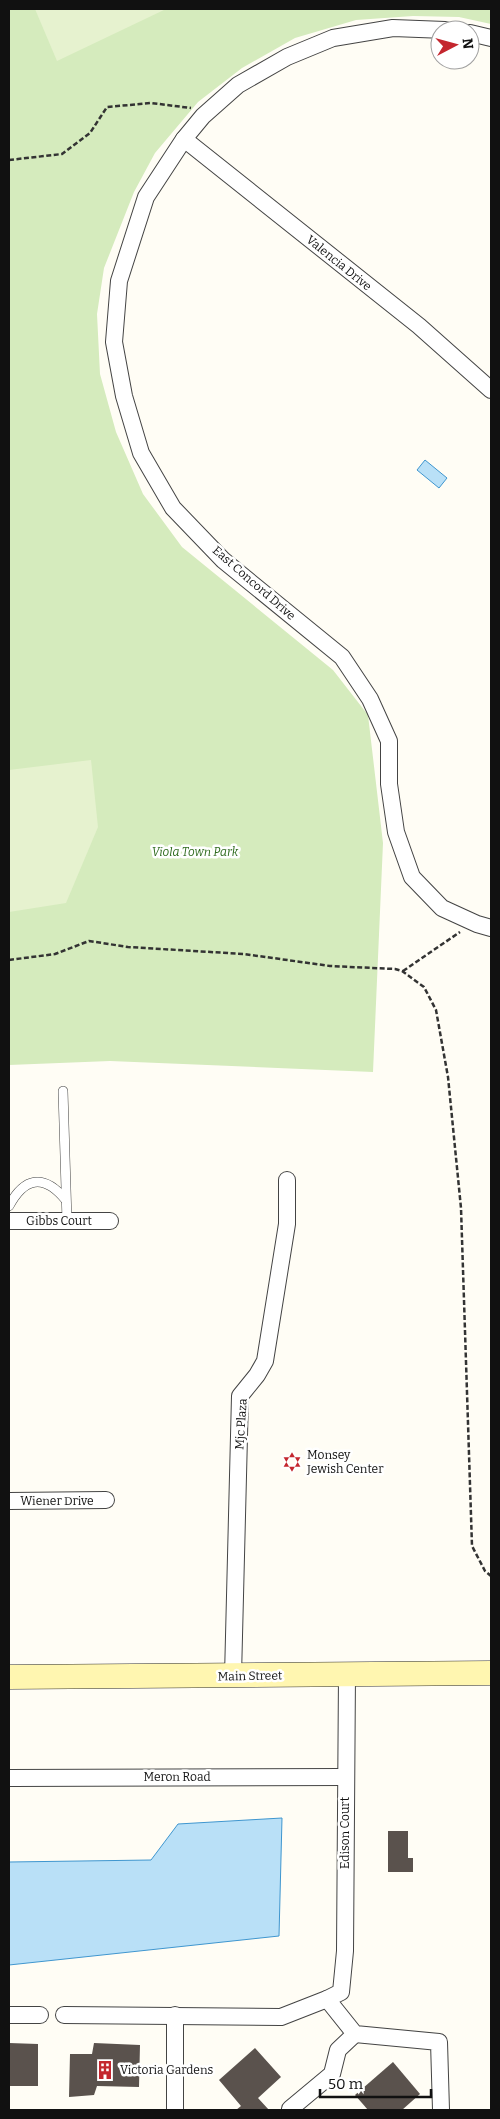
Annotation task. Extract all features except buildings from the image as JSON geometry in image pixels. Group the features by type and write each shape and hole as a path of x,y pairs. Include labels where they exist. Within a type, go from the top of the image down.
{"main road":[{"name":"Main Street","path":"9,1677 491,1673"}],"street":[{"name":"East Concord Drive","path":"430,29 393,28 333,38 287,57 238,85 203,116 184,140 146,197 119,281 114,342 124,396 141,454 173,508 224,560 342,657 370,699 389,741 389,784 396,832 412,877 442,908 491,928"},
{"name":"Valencia Drive","path":"184,140 419,326 491,390"},
{"name":"Mjc Plaza","path":"233,1676 240,1396 264,1361 287,1224 288,1180"},
{"name":"Gibbs Court","path":"9,1221 110,1221"},
{"name":"Wiener Drive","path":"9,1501 106,1500"},
{"name":"Edison Court","path":"334,1995 345,1951 347,1674"},
{"name":"Meron Road","path":"9,1778 345,1777"},
{"path":"64,2014 281,2017 334,1995 355,2034"},
{"path":"9,2015 40,2015"},
{"path":"174,2110 175,2015"},
{"path":"290,2109 332,2074 338,2050 355,2034 439,2042 441,2110"}],"lane":[{"path":"63,1091 67,1221"},
{"path":"9,1206 17,1191 24,1185 35,1182 54,1187 65,1199"}],"path":[{"path":"9,160 62,154 90,133 107,107 151,103 189,107 203,116"},
{"path":"402,971 459,934 466,919"},
{"path":"9,960 56,954 89,941 128,947 244,954 330,966 402,971 424,987 436,1010 448,1077 461,1208 472,1546 484,1571 491,1576"}],"green space":[{"name":"Viola Town Park","path":"9,9 491,9 491,24 480,20 459,17 413,16 356,20 295,38 242,68 198,102 155,153 134,192 104,268 97,314 100,374 116,432 143,494 182,547 333,670 368,715 383,843 373,1072 110,1061 9,1065"},
{"path":"35,9 166,9 57,61"},
{"path":"91,760 98,827 66,903 9,912 9,770"}],"water":[{"path":"425,460 447,478 439,488 417,470"},
{"path":"282,1818 279,1936 9,1965 9,1862 151,1860 178,1824"}],"place":[{"name":"Monsey Jewish Center","path":"292,1462"},
{"name":"Victoria Gardens","path":"105,2070"}]}
